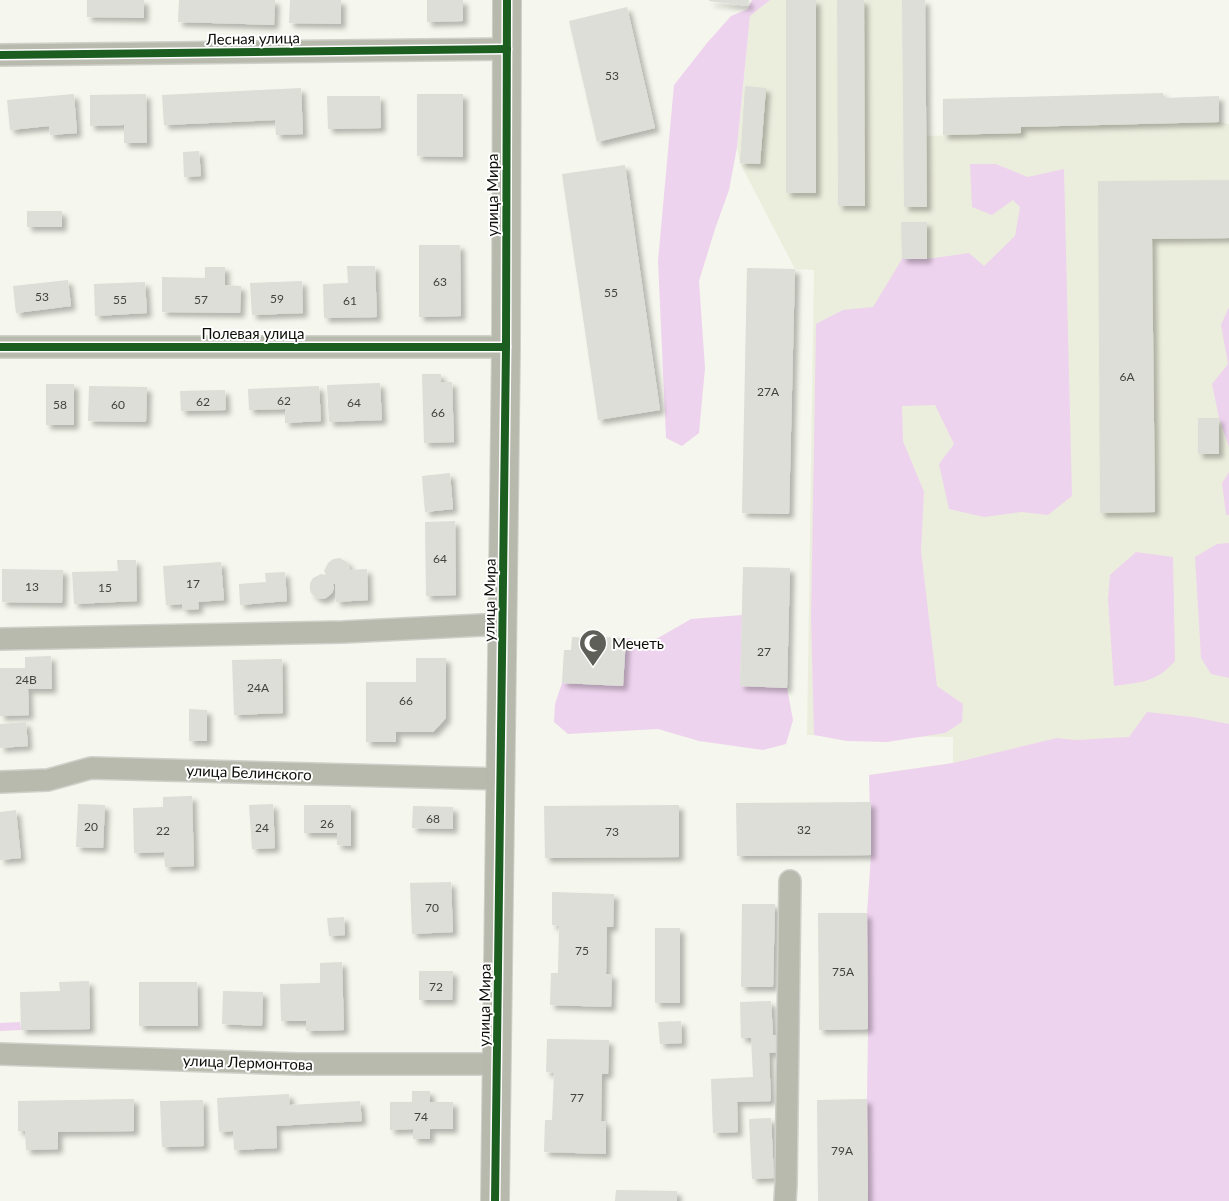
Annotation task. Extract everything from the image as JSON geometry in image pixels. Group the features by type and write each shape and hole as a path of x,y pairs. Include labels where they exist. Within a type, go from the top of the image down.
{"street":[{"name":"улица Мира","path":"495,1201 506,347 507,0"},
{"name":"Лесная улица","path":"0,55 507,49"},
{"name":"Полевая улица","path":"0,347 506,347"},
{"path":"0,639 343,632 502,624"},
{"name":"улица Белинского","path":"0,782 48,780 91,768 500,779"},
{"path":"785,1201 790,881"},
{"name":"улица Лермонтова","path":"0,1054 298,1064 496,1064"}],"shaded area":[{"path":"752,0 770,0 750,16 737,147 729,190 699,281 705,368 699,433 682,446 666,438 658,261 674,85 731,16 748,9"},
{"path":"770,0 925,0 927,136 1021,133 1021,127 1219,122 1229,124 1229,1201 952,1201 953,737 807,735 814,270 795,269 740,163 737,147 750,16"},
{"path":"970,164 996,164 1028,177 1064,169 1072,496 1048,515 1021,512 984,517 949,509 939,464 954,444 935,405 902,406 903,441 924,492 921,551 937,686 963,704 962,722 945,733 887,742 847,741 814,735 811,618 816,324 843,310 873,307 902,259 927,259 969,253 984,266 1015,236 1020,207 1013,200 992,215 972,207"},
{"path":"1229,307 1229,447 1219,418 1212,384 1228,364 1221,325"},
{"path":"1229,472 1229,515 1226,515 1222,483"},
{"path":"1229,543 1229,678 1211,674 1201,658 1195,557 1217,544"},
{"path":"1136,552 1173,557 1175,661 1154,678 1114,686 1108,599 1110,575"},
{"path":"742,615 740,686 787,688 793,720 786,744 763,750 699,741 658,729 568,734 554,722 555,704 562,683 623,686 626,638 651,642 691,619"},
{"path":"1147,712 1193,717 1229,724 1229,1201 868,1201 867,913 871,855 869,775 953,763 1057,738 1076,740 1129,737"},
{"path":"20,1022 21,1030 0,1031 0,1023"}],"building":[{"path":"87,0 144,0 144,18 87,17"},
{"path":"179,0 275,0 274,25 178,22"},
{"path":"290,0 341,0 341,24 289,23"},
{"path":"427,0 463,0 463,21 427,22"},
{"path":"709,0 749,0 748,6"},
{"path":"786,0 816,0 816,193 786,193"},
{"path":"837,0 864,0 865,206 838,206"},
{"path":"902,0 925,0 927,207 904,207"},
{"path":"627,7 655,128 597,142 569,21"},
{"path":"745,86 766,88 760,164 740,163"},
{"path":"301,88 303,134 276,135 275,120 164,125 162,95"},
{"path":"1163,93 1164,98 1219,96 1219,122 1021,127 1021,133 943,135 943,99"},
{"path":"74,94 77,133 50,135 49,126 10,130 7,100"},
{"path":"146,94 147,143 124,143 124,125 90,126 90,95"},
{"path":"417,94 463,94 463,157 417,156"},
{"path":"327,96 380,96 381,128 328,129"},
{"path":"199,151 201,176 184,177 183,152"},
{"path":"625,165 660,410 598,420 562,174"},
{"path":"1229,180 1229,238 1152,239 1155,512 1100,513 1098,181"},
{"path":"27,211 62,211 62,227 27,227"},
{"path":"901,222 927,222 927,259 902,259"},
{"path":"419,245 460,245 461,316 419,317"},
{"path":"347,266 375,266 377,317 324,318 323,284 348,283"},
{"path":"205,267 225,267 225,285 241,286 240,313 162,312 162,277 205,278"},
{"path":"747,268 795,269 789,514 742,513"},
{"path":"68,280 71,306 16,313 13,286"},
{"path":"302,281 303,313 252,315 250,283"},
{"path":"145,282 147,313 95,316 94,284"},
{"path":"422,374 441,374 441,382 452,382 454,442 424,443"},
{"path":"380,383 382,420 329,422 327,385"},
{"path":"46,384 74,384 74,425 46,425"},
{"path":"89,386 147,387 146,422 88,421"},
{"path":"319,386 321,421 285,423 285,409 249,410 248,389"},
{"path":"225,390 226,410 181,411 180,391"},
{"path":"1198,418 1219,418 1219,454 1198,454"},
{"path":"450,473 453,509 425,512 422,476"},
{"path":"455,521 456,595 426,596 425,522"},
{"path":"340,558 348,563 350,570 367,569 368,600 336,602 335,584 333,584 332,593 326,598 317,598 311,593 310,583 313,578 321,574 326,575 324,571 328,563 333,559"},
{"path":"117,560 136,560 137,601 74,604 72,572 118,571"},
{"path":"221,562 224,600 198,602 199,609 183,610 182,604 166,605 163,566"},
{"path":"743,567 790,568 787,688 740,686"},
{"path":"2,569 63,570 62,603 2,602"},
{"path":"285,572 287,601 240,605 239,584 266,582 265,573"},
{"name":"Мечеть","path":"572,637 592,638 591,651 599,652 599,637 626,638 623,686 562,683 564,650 571,650"},
{"path":"51,656 52,689 28,689 29,715 0,716 0,668 25,668 25,657"},
{"path":"416,658 446,658 446,718 433,732 396,732 396,742 366,742 366,682 416,682"},
{"path":"282,659 283,713 234,715 232,660"},
{"path":"189,709 207,710 207,741 189,741"},
{"path":"26,722 28,746 0,748 0,724"},
{"path":"192,796 194,866 165,867 164,852 134,853 133,808 163,807 163,797"},
{"path":"871,802 871,855 737,856 736,803"},
{"path":"78,804 105,805 103,848 76,847"},
{"path":"273,804 275,848 252,849 249,805"},
{"path":"304,805 351,805 351,846 337,845 337,833 304,833"},
{"path":"679,805 679,857 545,858 544,806"},
{"path":"413,806 453,807 453,829 412,828"},
{"path":"16,810 21,858 0,860 0,812"},
{"path":"451,882 453,932 412,934 410,883"},
{"path":"552,892 614,894 613,927 607,927 606,974 612,974 611,1007 550,1005 551,973 558,973 559,926 552,925"},
{"path":"742,904 775,904 773,987 741,987"},
{"path":"818,913 867,913 868,1029 819,1030"},
{"path":"344,917 345,935 329,936 327,918"},
{"path":"655,928 680,928 680,1003 655,1003"},
{"path":"342,962 344,1030 306,1031 306,1021 281,1021 280,984 320,983 320,963"},
{"path":"419,971 453,971 452,1000 419,1000"},
{"path":"89,981 90,1029 21,1030 20,992 60,991 59,982"},
{"path":"139,982 197,982 198,1026 139,1026"},
{"path":"223,991 263,992 262,1026 222,1024"},
{"path":"771,1001 773,1035 778,1035 778,1052 769,1053 771,1101 737,1102 738,1132 713,1133 711,1079 753,1077 751,1038 741,1038 740,1002"},
{"path":"681,1021 682,1043 660,1044 658,1022"},
{"path":"547,1039 609,1040 608,1074 602,1074 601,1121 606,1121 606,1154 544,1152 545,1120 552,1120 554,1073 546,1072"},
{"path":"412,1091 430,1091 430,1102 453,1102 453,1129 430,1129 430,1139 413,1139 413,1129 390,1130 390,1102 412,1102"},
{"path":"289,1094 290,1105 360,1101 362,1121 276,1126 277,1148 234,1150 233,1131 219,1132 217,1098"},
{"path":"134,1099 134,1131 58,1132 58,1149 26,1150 25,1131 18,1131 18,1101"},
{"path":"867,1099 868,1201 818,1201 817,1100"},
{"path":"203,1100 204,1146 162,1147 160,1101"},
{"path":"771,1118 774,1178 752,1179 749,1119"},
{"path":"616,1190 677,1191 677,1201 615,1201"}],"cycle path":[{"path":"495,1201 506,347 507,0"},
{"path":"0,55 507,49"},
{"path":"0,347 506,347"}],"place":[{"name":"Мечеть","path":"593,667"}]}
